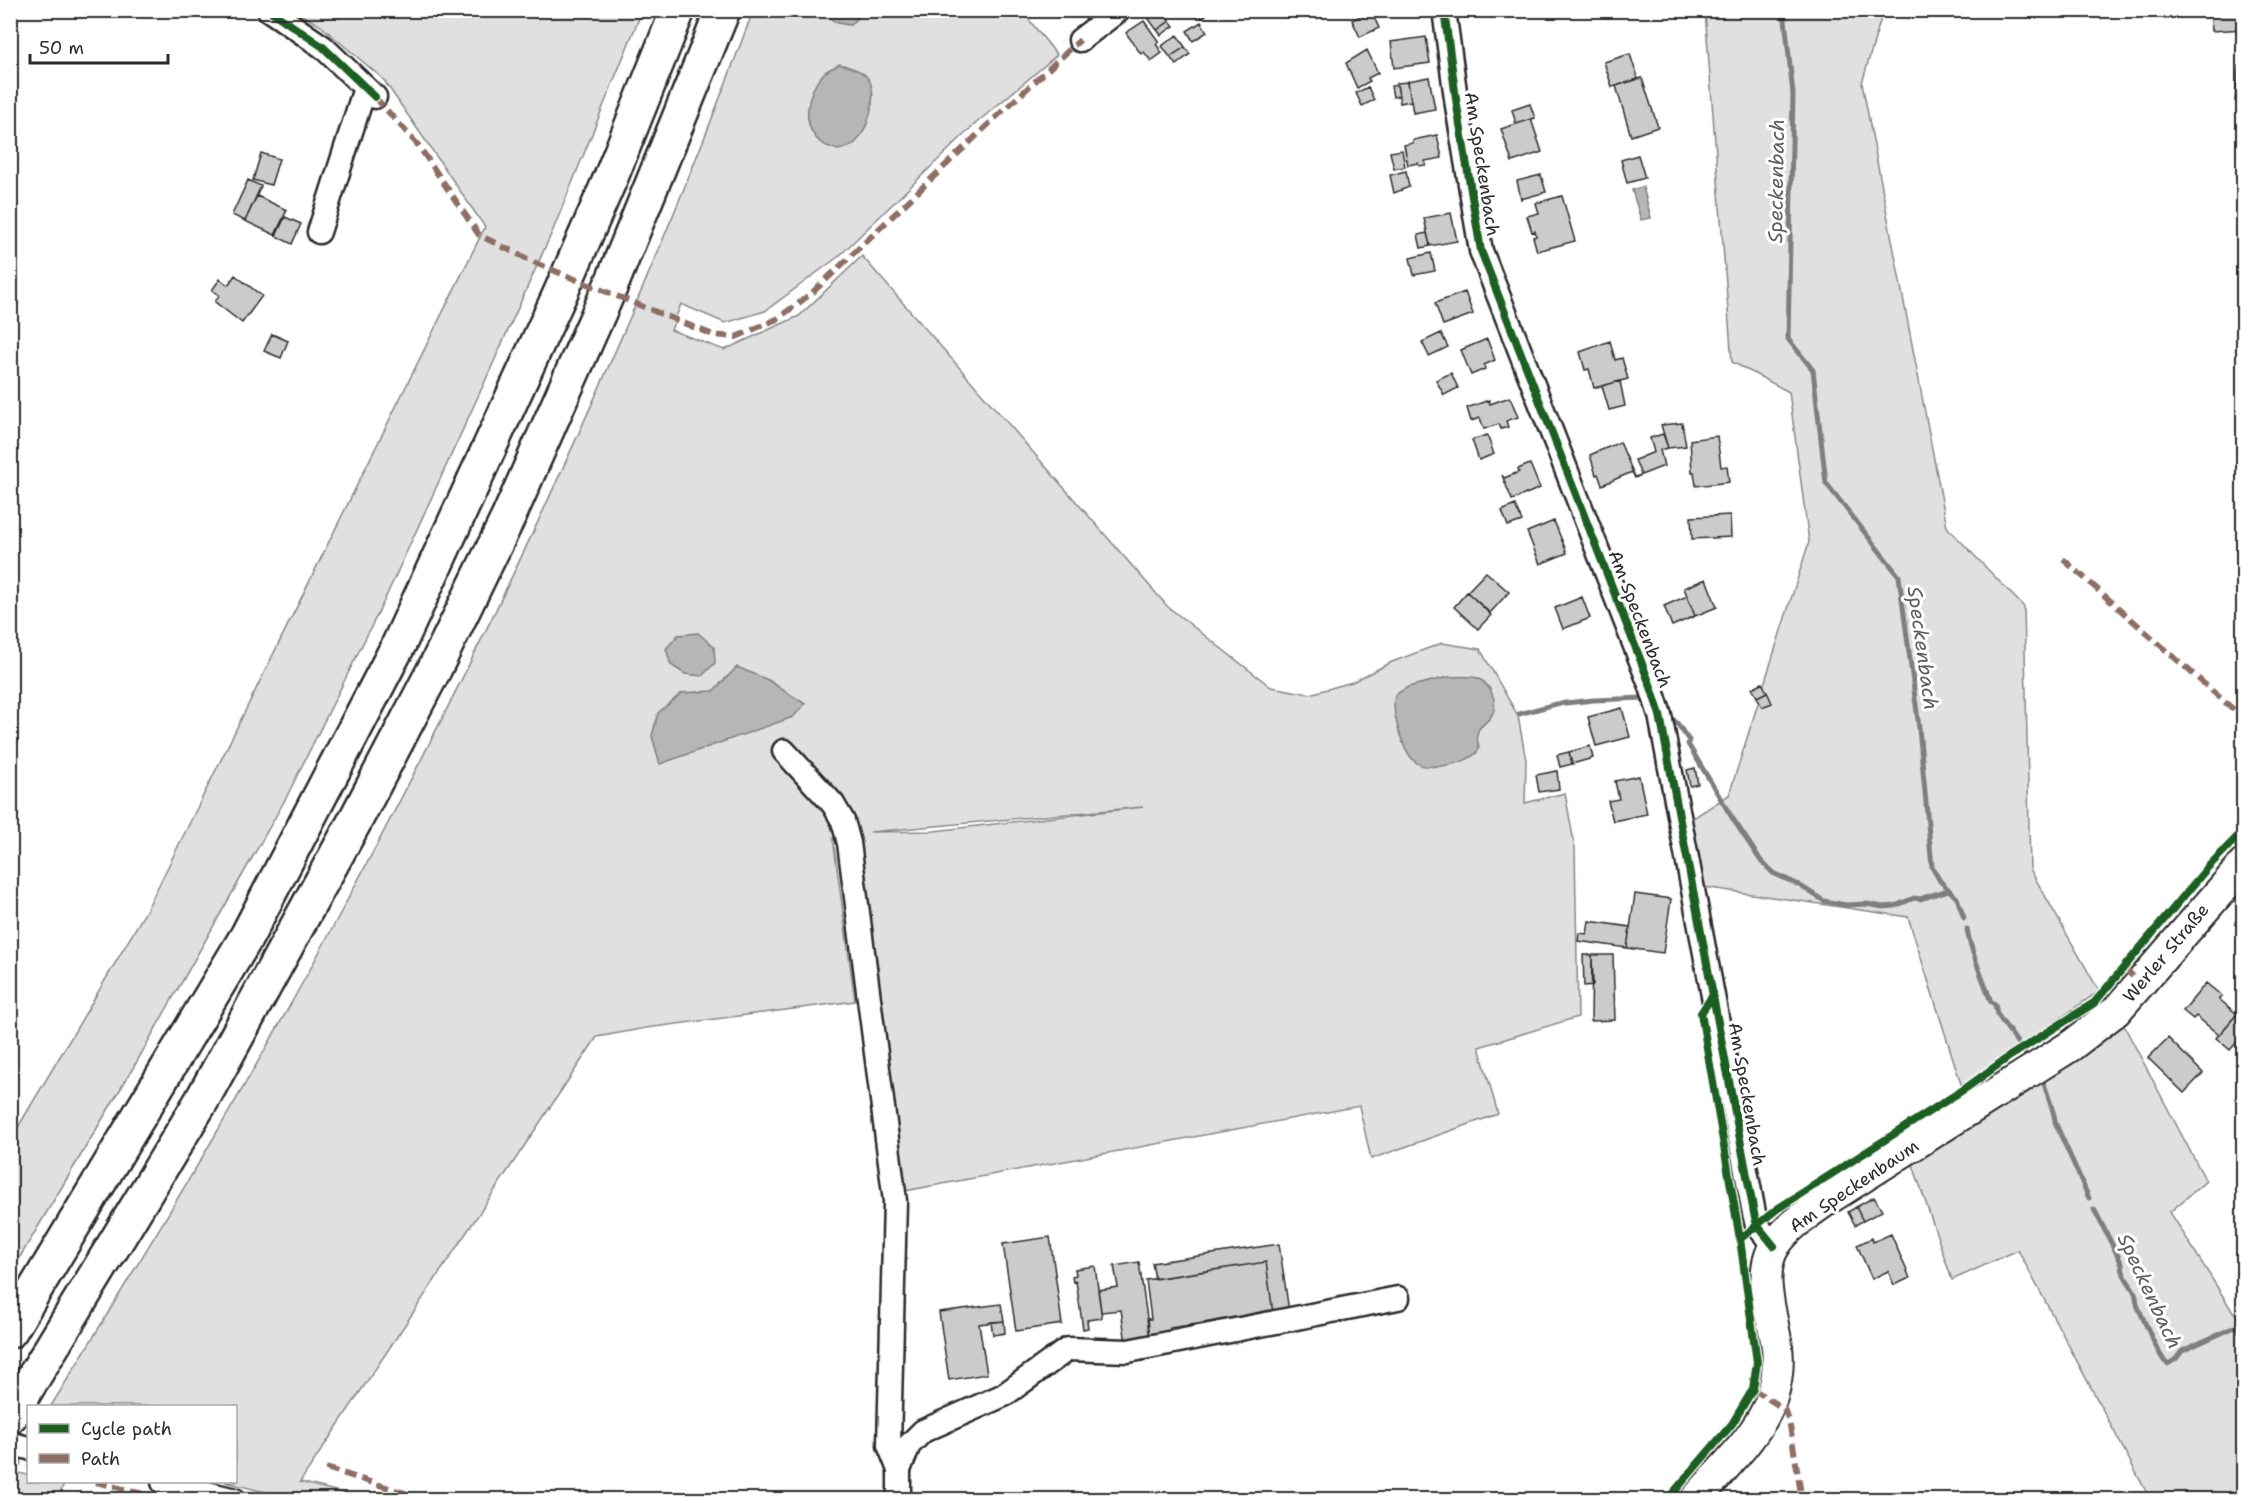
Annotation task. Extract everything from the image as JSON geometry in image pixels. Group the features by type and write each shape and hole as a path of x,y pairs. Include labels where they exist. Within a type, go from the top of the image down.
{"highway":[{"path":"10,1331 247,936 399,644 560,294 678,10"},
{"path":"10,1416 202,1100 356,819 435,668 508,516 612,283 723,10"}],"main road":[{"name":"Werler Straße","path":"2113,1014 2244,864"},
{"name":"Am Speckenbaum","path":"1695,1500 1747,1440 1772,1400 1778,1370 1778,1349 1766,1278 1768,1260 1774,1246 1797,1221 1828,1199 2072,1045 2113,1014"}],"street":[{"path":"269,10 323,47 370,93 319,232"},
{"path":"1080,40 1119,10"},
{"name":"Am Speckenbach","path":"1444,10 1481,251 1660,715 1754,1213 1757,1225 1774,1246"},
{"path":"784,751 833,804 843,821 849,843 894,1201 889,1445 899,1470 899,1500"},
{"path":"899,1470 909,1445 923,1431 1004,1395 1068,1349 1128,1351 1398,1298"},
{"path":"10,1443 27,1448"},
{"path":"167,1483 235,1500"}],"shaded area":[{"path":"295,11 642,11 553,230 487,377 384,601 286,798 136,1063 11,1272 11,1139 146,911 485,227 383,79 321,26"},
{"path":"753,11 1022,11 1057,55 974,125 838,257 765,311 725,323 681,304 671,330 724,350 799,316 862,256 1168,607 1271,687 1310,694 1352,682 1392,662 1442,643 1480,649 1518,716 1526,760 1525,803 1565,793 1575,848 1578,1017 1479,1047 1498,1114 1371,1159 1359,1106 899,1192 857,833 833,838 855,1001 646,1028 597,1037 300,1482 367,1499 293,1499 229,1483 237,1483 237,1405 52,1405 231,1108 301,986 393,814 506,589 560,475 661,245","holes":["1143,807 934,831 870,832"]},
{"path":"829,11 859,11 860,14 851,25 833,20"},
{"path":"1705,11 1883,11 1862,83 1947,527 2024,607 2030,869 2099,991 1962,1087 1908,917 1704,887 1690,820 1729,795 1809,542 1789,392 1732,362"},
{"path":"840,64 866,76 872,91 872,102 863,133 850,147 838,150 820,142 814,135 808,117 808,108 817,81"},
{"path":"1643,187 1651,218 1641,220 1632,190"},
{"path":"698,633 714,647 715,663 702,676 685,674 671,665 666,649 678,635"},
{"path":"737,667 768,680 805,704 793,717 660,764 652,736 658,713 682,693 713,691"},
{"path":"1448,677 1470,677 1482,680 1494,699 1494,710 1478,731 1479,748 1476,753 1461,762 1441,766 1423,766 1412,758 1402,741 1396,721 1395,695 1408,687"},
{"path":"2120,1018 2206,1181 2170,1212 2231,1309 2243,1323 2243,1499 2150,1499 2018,1250 1952,1280 1910,1156"},
{"path":"11,1471 27,1475 27,1483 65,1483 57,1499 11,1499"}],"building":[{"path":"1158,10 1163,10 1170,21 1157,30 1148,18"},
{"path":"1191,10 1206,10 1204,12 1206,15 1202,18 1200,15 1196,17"},
{"path":"2210,10 2244,10 2244,29 2212,31"},
{"path":"1371,11 1379,28 1360,37 1352,20"},
{"path":"1144,21 1159,42 1156,44 1162,53 1151,61 1144,52 1141,54 1126,33"},
{"path":"1170,21 1174,26 1161,35 1157,30"},
{"path":"1201,22 1207,32 1193,41 1187,31"},
{"path":"1177,35 1185,47 1170,57 1162,46"},
{"path":"1426,37 1430,63 1394,68 1391,42"},
{"path":"1185,47 1190,54 1176,65 1170,57"},
{"path":"1367,50 1378,73 1368,78 1370,81 1357,88 1346,63"},
{"path":"1630,54 1638,79 1612,87 1604,62"},
{"path":"2238,66 2244,66 2244,102 2235,101"},
{"path":"1429,77 1435,109 1413,113 1408,81"},
{"path":"1642,78 1658,127 1631,136 1616,86"},
{"path":"1408,82 1411,101 1400,103 1397,83"},
{"path":"1397,85 1399,96 1393,97 1391,86"},
{"path":"1368,87 1374,100 1362,106 1356,93"},
{"path":"1530,104 1535,118 1516,124 1512,110"},
{"path":"1531,119 1542,152 1512,162 1501,129"},
{"path":"1437,135 1442,158 1425,161 1426,165 1419,166 1418,163 1408,165 1404,145 1413,143 1413,140"},
{"path":"1402,150 1405,167 1394,169 1390,152"},
{"path":"261,153 279,159 271,185 253,180"},
{"path":"1638,155 1645,178 1627,183 1621,160"},
{"path":"1406,171 1409,187 1394,193 1390,175"},
{"path":"1541,175 1546,192 1521,199 1517,181"},
{"path":"248,180 261,186 245,221 232,215"},
{"path":"257,196 287,210 275,235 245,221"},
{"path":"1562,196 1575,241 1537,251 1533,237 1536,236 1535,231 1532,232 1527,216 1539,213 1536,203"},
{"path":"1451,213 1457,241 1430,246 1424,218"},
{"path":"285,217 301,224 292,244 276,236"},
{"path":"1427,233 1430,246 1421,248 1418,235"},
{"path":"1431,253 1435,271 1414,275 1410,258"},
{"path":"235,275 262,296 242,323 215,302 219,295 212,290 220,279 228,285"},
{"path":"1465,292 1473,314 1443,325 1435,303"},
{"path":"1441,333 1448,347 1429,356 1422,342"},
{"path":"272,334 288,341 281,358 264,351"},
{"path":"1487,339 1495,360 1484,365 1485,369 1471,375 1461,350"},
{"path":"1610,341 1615,360 1622,358 1628,379 1594,388 1589,369 1585,370 1580,352"},
{"path":"1451,373 1458,388 1444,395 1436,380"},
{"path":"1620,381 1625,406 1609,410 1602,386"},
{"path":"1510,397 1518,417 1506,421 1508,427 1501,429 1499,424 1484,429 1480,418 1471,421 1467,408 1489,400 1490,404"},
{"path":"1682,423 1686,446 1668,448 1661,425"},
{"path":"1663,434 1668,448 1660,450 1664,466 1641,475 1635,460 1654,452 1650,438"},
{"path":"1487,435 1494,454 1479,460 1472,440"},
{"path":"1717,436 1721,467 1727,466 1729,482 1696,486 1694,472 1692,472 1690,440"},
{"path":"1620,442 1635,477 1641,475 1635,478 1632,472 1602,485 1598,474 1596,475 1590,455"},
{"path":"1530,464 1540,488 1512,500 1502,475 1504,478 1519,472 1518,469"},
{"path":"1515,505 1522,521 1508,526 1502,511"},
{"path":"1730,515 1731,537 1692,539 1691,517"},
{"path":"1554,521 1567,553 1540,564 1527,532"},
{"path":"1486,572 1509,592 1490,613 1467,592"},
{"path":"1706,579 1717,607 1695,616 1684,588"},
{"path":"1467,592 1491,615 1478,629 1454,607"},
{"path":"1687,596 1695,616 1672,626 1664,606"},
{"path":"1582,597 1590,618 1563,629 1555,608"},
{"path":"1762,683 1767,692 1757,697 1752,688"},
{"path":"1767,692 1772,703 1762,707 1757,697"},
{"path":"1622,708 1630,737 1596,746 1588,717"},
{"path":"1590,746 1593,758 1572,764 1569,752"},
{"path":"1569,752 1572,764 1560,767 1557,755"},
{"path":"1695,768 1698,784 1690,786 1687,770"},
{"path":"1557,771 1559,789 1539,792 1536,775"},
{"path":"1639,776 1647,814 1613,821 1608,801 1619,799 1615,781"},
{"path":"1635,894 1671,899 1663,953 1627,948"},
{"path":"1589,921 1630,927 1627,948 1578,941 1579,933 1587,934"},
{"path":"1583,955 1592,955 1593,985 1584,986"},
{"path":"1592,955 1613,955 1615,1020 1591,1021"},
{"path":"2206,983 2222,996 2219,999 2237,1014 2219,1035 2196,1016 2193,1019 2183,1011"},
{"path":"2237,1014 2244,1020 2244,1034 2230,1050 2216,1038"},
{"path":"2168,1038 2203,1073 2184,1093 2148,1058"},
{"path":"1874,1197 1882,1211 1863,1221 1856,1207"},
{"path":"1856,1207 1863,1221 1855,1225 1848,1212"},
{"path":"1891,1234 1910,1278 1894,1285 1888,1271 1872,1279 1857,1245 1872,1238 1873,1242"},
{"path":"1050,1237 1062,1324 1016,1331 1003,1244"},
{"path":"1279,1244 1289,1311 1273,1313 1266,1262 1155,1279 1152,1263"},
{"path":"1139,1262 1150,1339 1126,1343 1121,1310 1101,1312 1098,1290 1118,1287 1114,1266"},
{"path":"1266,1262 1273,1313 1170,1328 1171,1336 1150,1339 1148,1319 1151,1319 1146,1280"},
{"path":"1095,1266 1102,1318 1087,1320 1088,1328 1083,1329 1076,1281 1073,1282 1072,1276 1076,1275 1075,1269"},
{"path":"1001,1304 1004,1321 979,1324 987,1374 949,1380 939,1312"},
{"path":"1004,1321 1005,1333 993,1335 991,1322"}],"waterway":[{"name":"Speckenbach","path":"1784,10 1793,94 1788,339 1813,370 1826,483 1899,576 1919,728 1932,867 1940,881 1957,898 1964,918"},
{"path":"1519,714 1556,704 1643,698"},
{"path":"1670,718 1676,722 1689,740 1688,744 1731,816 1761,861 1773,873 1799,885 1824,901 1846,905 1895,906 1914,898 1920,899 1948,890"},
{"name":"Speckenbach","path":"1967,929 1974,957 1991,1002 1995,1004 1997,1014 2028,1058"},
{"name":"Speckenbach","path":"2042,1078 2055,1122 2089,1198"},
{"name":"Speckenbach","path":"2094,1209 2122,1264 2123,1272 2135,1293 2137,1305 2150,1335 2165,1362 2168,1364 2182,1351 2237,1326 2244,1341"}],"marked path":[{"path":"375,97 418,145 479,235 540,265 713,335 736,337 777,319 812,293 1080,40"},
{"path":"2063,559 2244,719"},
{"path":"2124,968 2141,984"},
{"path":"1753,1389 1784,1409 1789,1420 1802,1500"},
{"path":"10,1460 27,1465"},
{"path":"326,1468 427,1500"},
{"path":"100,1483 167,1500"}],"cycle path":[{"path":"269,10 323,47 375,97"},
{"path":"1444,10 1481,251 1660,715 1754,1213 1757,1225 1774,1246"},
{"path":"1740,1239 1777,1209 2094,1003 2208,867 2244,830"},
{"path":"1667,1500 1732,1424 1753,1389 1757,1362 1740,1239 1701,1013 1713,995"}]}
